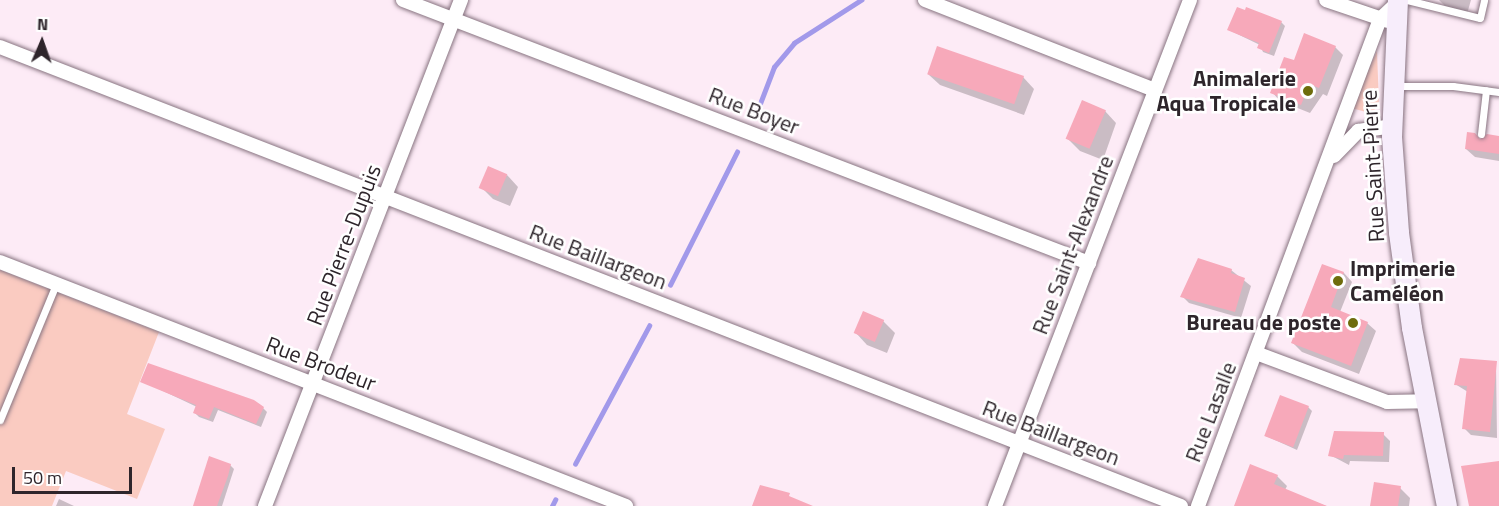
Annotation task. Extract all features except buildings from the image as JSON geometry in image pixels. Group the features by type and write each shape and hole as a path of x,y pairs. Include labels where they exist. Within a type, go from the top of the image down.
{"main road":[{"name":"Rue Saint-Pierre","path":"1395,9 1392,126 1404,272 1447,506"}],"street":[{"name":"Rue Boyer","path":"403,0 1089,263"},
{"name":"Rue Pierre-Dupuis","path":"265,506 461,0"},
{"path":"925,0 1155,90"},
{"name":"Rue Saint-Alexandre","path":"994,506 1190,0"},
{"path":"1326,0 1395,9"},
{"name":"Rue Lasalle","path":"1198,506 1328,165 1395,9"},
{"name":"Rue Baillargeon","path":"0,47 1181,506"},
{"name":"Rue Lasalle","path":"1328,165 1343,143 1358,131 1392,126"},
{"name":"Rue Brodeur","path":"0,262 626,506"},
{"path":"1256,353 1387,402 1426,401"}],"lane":[{"path":"1395,9 1480,18 1484,0"},
{"path":"1392,86 1499,92"},
{"path":"1481,134 1486,90"},
{"path":"0,420 56,284"}],"shaded area":[{"path":"1377,51 1379,106 1370,113 1351,108"},
{"path":"0,270 159,332 127,414 165,429 137,499 66,471 52,506 0,506"}],"waterway":[{"path":"756,114 774,67 794,43 861,0"},
{"path":"670,285 737,152"},
{"path":"575,464 649,326"},
{"path":"552,506 555,500"}],"place":[{"name":"Animalerie Aqua Tropicale","path":"1308,91"},
{"name":"Imprimerie Caméléon","path":"1338,281"},
{"name":"Bureau de poste","path":"1353,323"}]}
